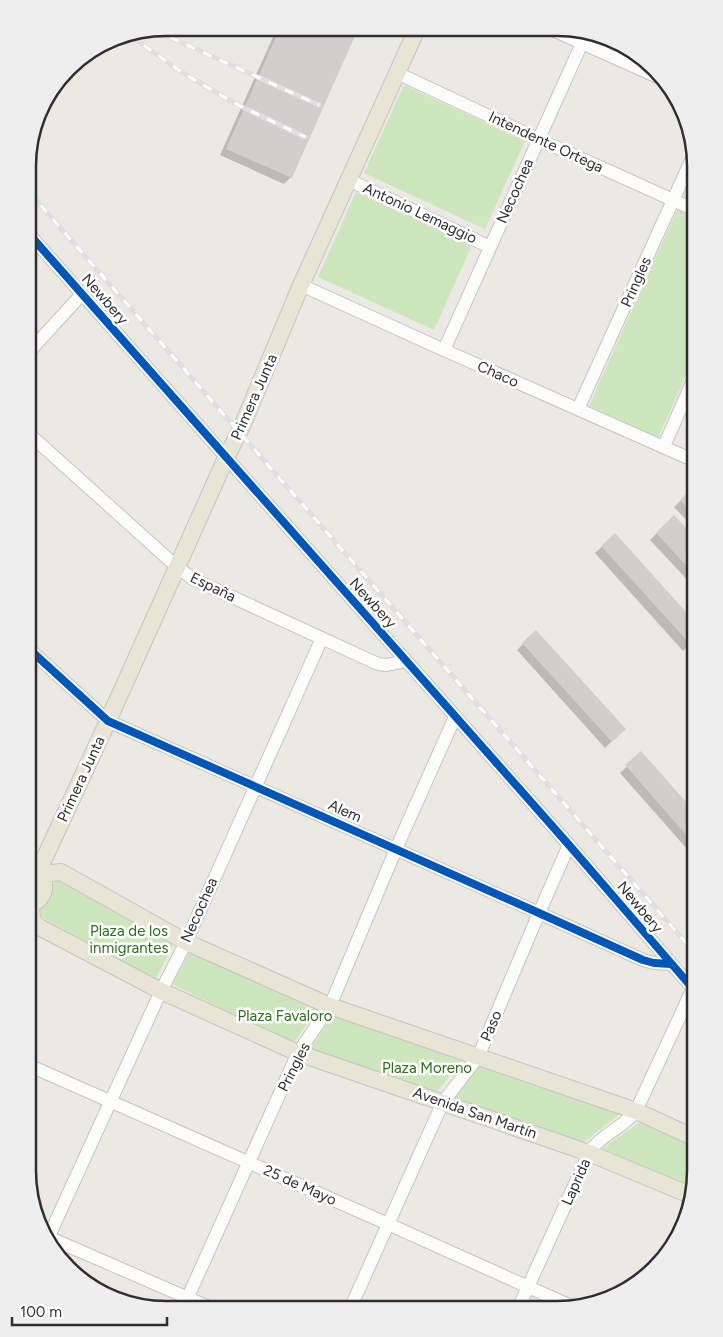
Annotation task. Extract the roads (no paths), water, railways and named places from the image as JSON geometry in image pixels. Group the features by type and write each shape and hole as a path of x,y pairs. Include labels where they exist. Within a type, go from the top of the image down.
{"main road":[{"name":"Primera Junta","path":"36,869 108,721 176,566 246,418 301,285 414,36"},
{"path":"36,871 60,872 186,942 330,1006 636,1111 686,1134"},
{"path":"36,872 44,882 43,894 36,902"},
{"name":"Avenida San Martín","path":"36,924 161,991 298,1052 589,1153 684,1193"}],"street":[{"name":"Necochea","path":"444,350 583,39"},
{"path":"593,42 640,67"},
{"name":"Intendente Ortega","path":"397,72 538,139 687,206"},
{"name":"Pringles","path":"578,409 687,169"},
{"name":"Antonio Lemaggio","path":"349,180 490,247"},
{"name":"Newbery","path":"36,243 569,845 686,981"},
{"name":"Chaco","path":"301,285 687,457"},
{"path":"36,344 82,294"},
{"path":"664,446 687,395"},
{"name":"España","path":"36,440 176,566 193,579 378,664 387,665 406,661"},
{"name":"Necochea","path":"52,1232 161,991 186,942 322,638"},
{"name":"Alem","path":"36,655 108,721 642,960 671,964"},
{"name":"Pringles","path":"187,1301 298,1052 330,1006 396,849 456,717"},
{"name":"Paso","path":"354,1301 443,1102 478,1056 569,845"},
{"name":"Laprida","path":"522,1301 589,1153 594,1145 630,1119 636,1111 686,1006"},
{"name":"25 de Mayo","path":"36,1069 559,1301"},
{"path":"56,1240 182,1301"}],"railway":[{"path":"167,36 319,105"},
{"path":"136,40 183,73 234,103 305,137"},
{"path":"36,200 686,943"}],"park label":[{"name":"Plaza de los inmigrantes","path":"129,940"},
{"name":"Plaza Favaloro","path":"285,1016"},
{"name":"Plaza Moreno","path":"427,1068"}]}
